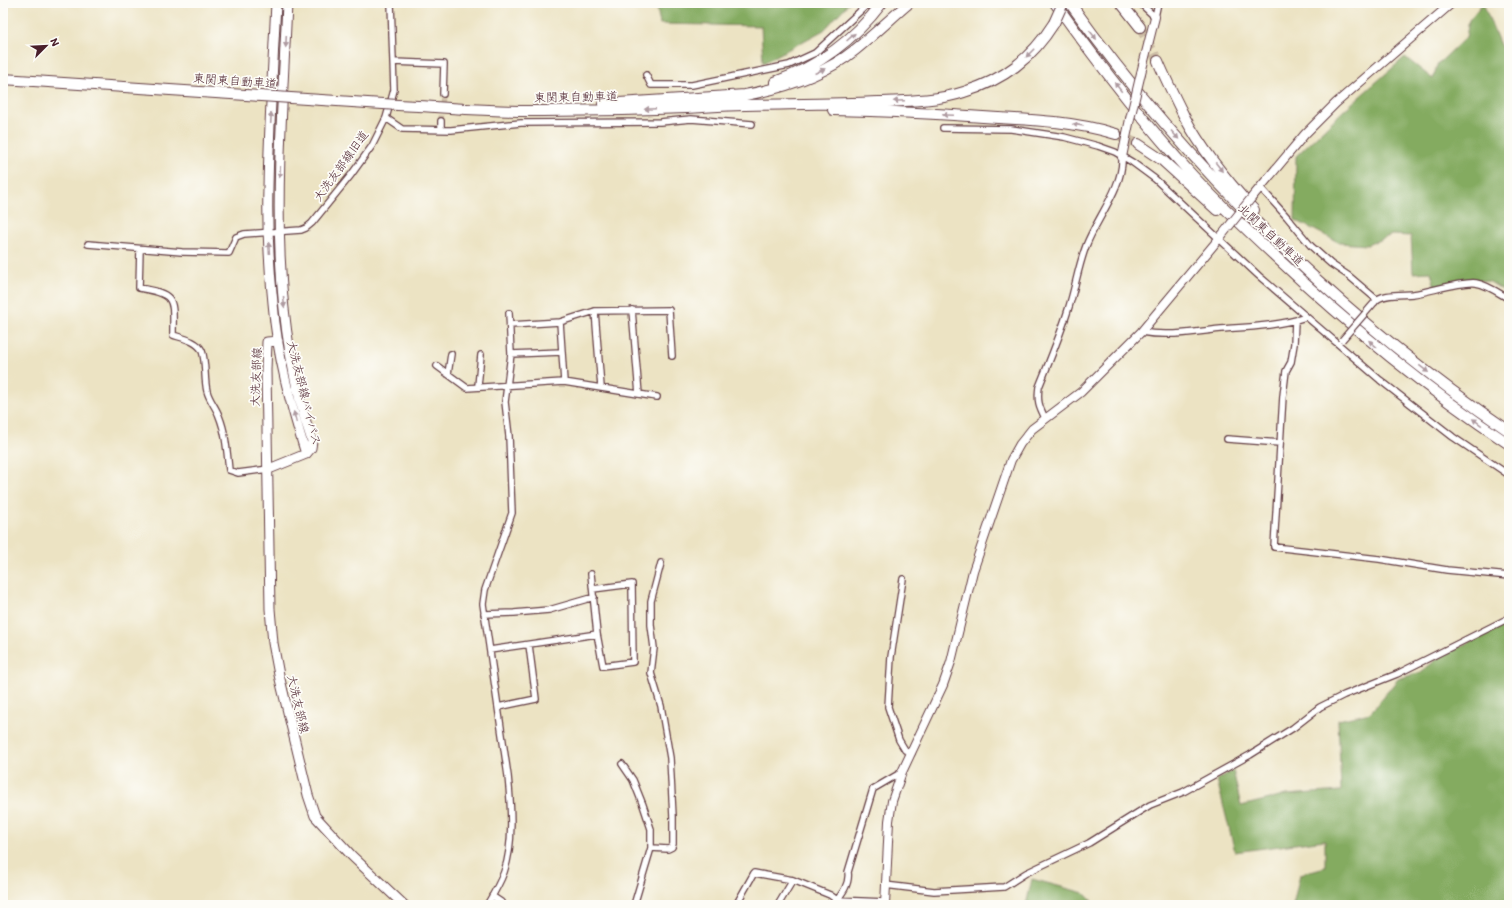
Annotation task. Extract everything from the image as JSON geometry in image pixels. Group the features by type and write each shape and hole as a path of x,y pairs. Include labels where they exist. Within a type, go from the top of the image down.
{"highway":[{"path":"688,103 751,89 801,71 823,59 846,42 860,29 882,3"},
{"path":"688,103 765,91 805,78 827,68 855,50 908,3"},
{"name":"北関東自動車道","path":"1056,3 1108,75 1192,175 1228,212 1318,297 1387,355 1443,398 1509,444"},
{"path":"688,103 736,105 891,101 936,98 957,94 993,80 1019,64 1042,41 1054,22 1063,3"},
{"name":"北関東自動車道","path":"1070,3 1127,78 1160,118 1211,175 1263,228 1350,309 1388,341 1450,389 1509,430"},
{"path":"1121,3 1140,26"},
{"path":"1158,61 1185,117 1200,141 1223,172 1267,224 1317,273 1350,309"},
{"name":"東関東自動車道","path":"3,78 398,105 465,108 500,105 688,103"},
{"path":"688,103 883,111 983,117 1077,124 1098,128 1116,134"},
{"path":"1138,144 1162,160 1250,241 1318,297"}],"main road":[{"name":"大洗友部線バイパス","path":"276,3 268,188 268,231 273,304 278,341 290,399 306,454"},
{"name":"大洗友部線バイパス","path":"287,3 279,190 279,232 283,302 290,351 298,390 312,442 311,448 306,454"},
{"name":"大洗友部線","path":"278,341 267,342 266,370 269,469 270,609 273,643 279,675 310,804 315,816 325,828 404,905"},
{"path":"269,469 306,454"}],"street":[{"name":"大洗友部線旧道","path":"140,249 229,253 236,237 244,234 268,231 279,232 301,230 312,223 351,175 372,146 386,118 394,90 391,3"},
{"path":"646,75 651,85 692,85 789,64 815,53 870,3"},
{"path":"1140,3 1155,17"},
{"path":"1045,418 1039,404 1039,387 1068,310 1085,248 1095,226 1113,194 1123,163 1122,157 1130,120 1158,3"},
{"path":"736,905 754,873 793,880 830,895 837,900 885,903 889,821 892,801 902,772 943,685 951,662 973,571 1011,460 1026,435 1045,418 1081,392 1141,332 1305,134 1336,103 1452,3"},
{"path":"393,62 444,64 443,94"},
{"path":"386,118 402,129 441,130 521,123 660,122 680,120 752,124"},
{"path":"441,121 441,130"},
{"path":"943,128 994,128 1035,132 1084,142 1109,150 1143,169 1220,237 1306,317 1341,342 1380,380 1453,437 1509,475"},
{"path":"1260,187 1287,216 1311,246 1349,276 1375,301"},
{"path":"88,244 140,249 139,288 158,291 166,295 172,302 173,335 189,340 202,350 207,392 222,423 229,470 238,473 269,469"},
{"path":"1341,342 1375,301 1384,296 1425,293 1468,283 1482,285 1509,300"},
{"path":"632,310 639,394"},
{"path":"510,325 560,322 595,311 669,310 672,356"},
{"path":"595,311 601,387"},
{"path":"487,905 504,873 507,861 510,816 509,790 483,604 485,590 512,513 505,402 511,354 509,313"},
{"path":"1141,332 1153,334 1172,334 1295,321 1306,317"},
{"path":"1295,321 1292,362 1286,371 1283,396 1274,547 1379,559 1447,570 1509,576"},
{"path":"560,322 564,382"},
{"path":"511,354 562,352"},
{"path":"448,374 451,354"},
{"path":"478,386 481,355"},
{"path":"437,366 467,388 508,384 564,382 657,397"},
{"path":"1227,439 1280,443"},
{"path":"651,848 668,849 672,847 673,844 670,758 661,706 651,673 654,648 651,625 651,601 661,563"},
{"path":"591,574 597,634 603,666 633,662 632,584 593,589"},
{"path":"903,579 891,657 888,707 899,740 905,750 912,753"},
{"path":"484,614 549,610 594,597"},
{"path":"885,885 934,891 1004,887 1009,885 1026,873 1089,843 1150,805 1183,792 1250,755 1294,728 1320,707 1344,695 1397,674 1509,618"},
{"path":"490,650 597,634"},
{"path":"498,707 536,699 529,645"},
{"path":"622,764 632,780 649,820 651,829 651,848 634,905"},
{"path":"833,905 850,880 848,872 873,789 902,772"},
{"path":"778,905 793,880"},
{"path":"492,896 501,902 502,905"}],"green space":[{"path":"656,3 849,3 824,30 763,63 761,26 660,24"},
{"path":"1483,3 1500,45 1509,53 1509,294 1490,282 1472,279 1435,287 1431,272 1413,273 1411,236 1392,235 1367,245 1340,243 1295,220 1296,156 1342,112 1405,57 1433,79 1437,65 1466,37 1469,20"},
{"path":"1509,622 1509,905 1293,905 1300,874 1325,867 1325,840 1235,852 1217,780 1233,770 1241,806 1286,795 1341,791 1338,720 1370,713 1398,679 1421,672 1441,656"},
{"path":"1032,879 1084,893 1096,905 1026,905"}],"tunnel":[{"path":"1140,27 1158,61"},
{"path":"441,121 443,94"},
{"path":"1116,134 1138,144"}]}
